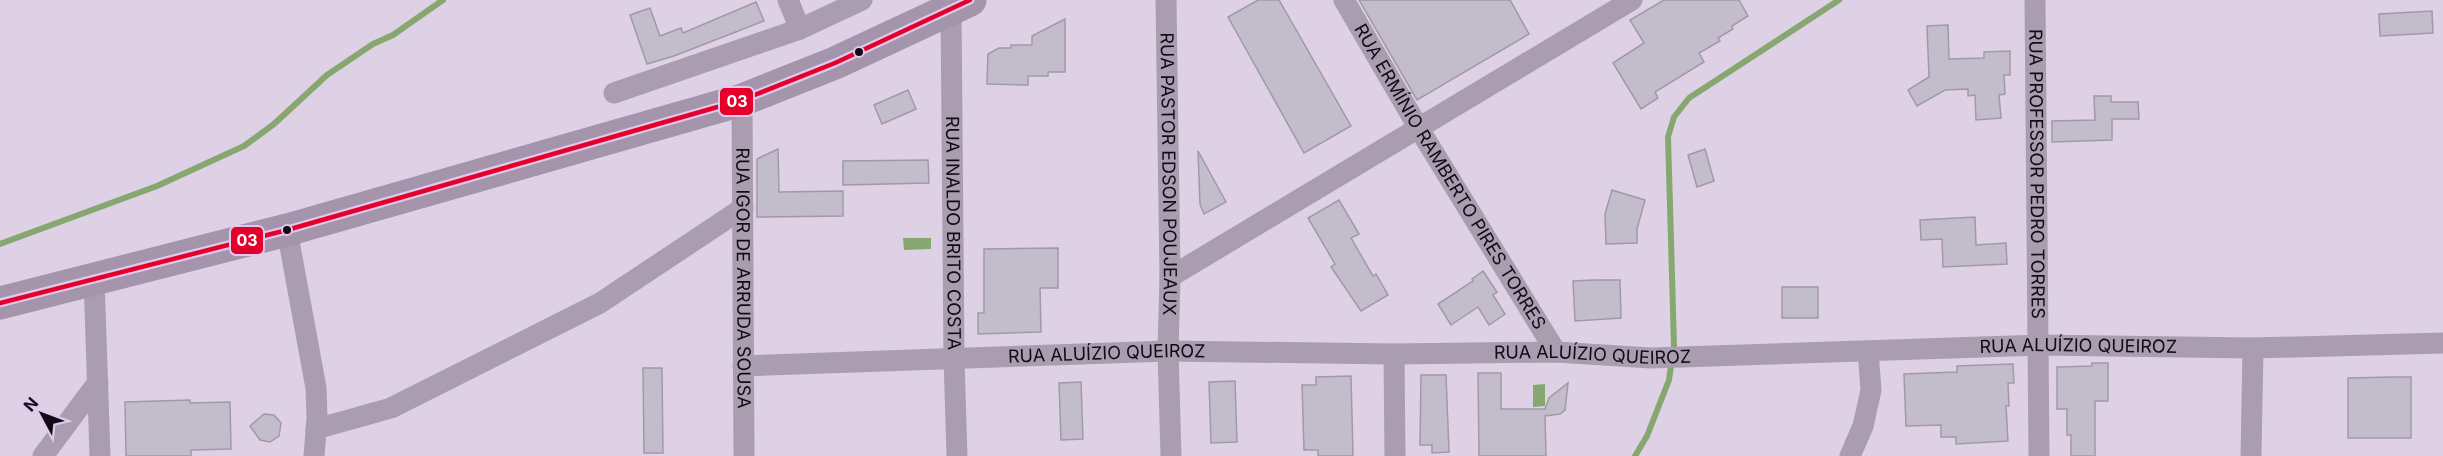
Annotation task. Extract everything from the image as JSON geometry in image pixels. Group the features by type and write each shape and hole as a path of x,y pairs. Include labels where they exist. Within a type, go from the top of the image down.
{"main road":[{"path":"0,303 286,230 742,100 835,63 960,5"}],"street":[{"path":"788,0 800,29"},
{"path":"614,93 800,29 862,0"},
{"name":"RUA PASTOR EDSON POUJEAUX","path":"1166,0 1170,277 1168,351 1171,456"},
{"name":"RUA ERMÍNIO RAMBERTO PIRES TORRES","path":"1344,0 1418,127 1557,352"},
{"path":"1170,277 1632,0"},
{"name":"RUA PROFESSOR PEDRO TORRES","path":"2036,0 2039,456"},
{"name":"RUA INALDO BRITO COSTA","path":"957,456 954,358 960,5"},
{"name":"RUA IGOR DE ARRUDA SOUSA","path":"742,100 744,456"},
{"path":"316,429 391,408 600,303 742,208"},
{"path":"286,230 316,388 314,456"},
{"path":"94,278 100,456"},
{"name":"RUA ALUÍZIO QUEIROZ","path":"743,366 1168,351 1394,354 1557,352 1651,358 2038,345 2253,348 2443,343"},
{"path":"2251,456 2253,348"},
{"path":"1850,456 1863,426 1871,390 1869,351"},
{"path":"1394,354 1395,456"},
{"path":"43,456 98,382"}],"shaded area":[{"path":"903,238 931,238 931,249 904,250"},
{"path":"1545,384 1545,406 1533,407 1533,385"}],"building":[{"path":"1258,0 1279,0 1351,126 1304,153 1228,17"},
{"path":"1359,0 1510,0 1529,34 1417,100"},
{"path":"1664,0 1739,0 1748,16 1718,38 1720,41 1699,53 1704,62 1655,92 1658,98 1641,109 1613,63 1644,43 1630,20"},
{"path":"756,2 764,21 674,56 647,64 630,15 650,8 660,36 681,28 683,33"},
{"path":"2432,11 2433,33 2380,36 2379,14"},
{"path":"1065,19 1065,72 1048,72 1048,76 1028,76 1028,85 987,84 988,54 999,48 1011,48 1011,45 1032,45 1032,36"},
{"path":"1948,25 1949,59 1984,58 1984,52 2010,51 2010,75 2004,75 2005,94 1999,95 2001,118 1976,120 1975,95 1968,96 1968,89 1945,90 1917,106 1908,90 1929,77 1927,26"},
{"path":"908,90 916,109 882,124 874,105"},
{"path":"2094,96 2111,96 2111,102 2138,102 2139,119 2112,119 2112,140 2052,142 2052,121 2095,120"},
{"path":"778,149 779,192 843,191 843,216 757,217 757,159"},
{"path":"1705,149 1714,181 1697,187 1688,155"},
{"path":"1198,151 1226,202 1204,214 1200,204"},
{"path":"928,160 929,183 843,185 843,161"},
{"path":"1612,190 1645,200 1637,229 1637,243 1606,244 1605,214"},
{"path":"1339,200 1359,234 1351,238 1373,276 1376,274 1388,295 1361,311 1331,267 1335,264 1308,218"},
{"path":"1975,217 1976,245 2006,243 2007,264 1943,267 1942,239 1921,240 1920,220"},
{"path":"1058,248 1058,288 1040,288 1041,332 978,334 978,313 984,313 984,249"},
{"path":"1483,271 1497,292 1493,295 1505,314 1489,325 1478,307 1451,325 1438,304 1473,281 1472,279"},
{"path":"1620,280 1621,318 1575,321 1573,281"},
{"path":"1782,287 1818,287 1818,318 1782,318"},
{"path":"2092,363 2108,363 2108,401 2095,401 2095,456 2071,456 2071,435 2067,435 2067,409 2057,409 2057,367 2092,366"},
{"path":"2013,364 2014,383 2008,383 2009,406 2006,406 2008,441 1956,444 1956,437 1941,437 1941,425 1906,426 1904,374 1957,372 1957,366"},
{"path":"643,368 662,368 663,453 644,453"},
{"path":"1478,373 1501,373 1501,409 1545,409 1549,398 1568,383 1565,410 1560,414 1545,416 1546,456 1479,456"},
{"path":"1421,375 1446,375 1449,452 1432,453 1432,445 1420,445"},
{"path":"1351,376 1353,456 1318,456 1318,450 1304,450 1302,385 1316,385 1316,377"},
{"path":"2411,377 2411,438 2348,438 2348,378"},
{"path":"1235,381 1237,442 1211,443 1209,382"},
{"path":"1081,382 1083,439 1061,440 1059,383"},
{"path":"190,400 190,403 230,402 231,449 191,450 191,456 126,456 125,402"},
{"path":"264,414 274,415 281,423 279,436 270,442 260,440 250,426"}],"waterway":[{"path":"0,244 157,186 244,146 274,124 327,75 373,44 393,35 443,0"},
{"path":"1635,456 1647,436 1669,380 1674,345 1668,137 1674,117 1689,98 1839,0"}],"transit line":[{"name":"03","path":"0,303 287,230 742,100 835,63 970,0"}]}
